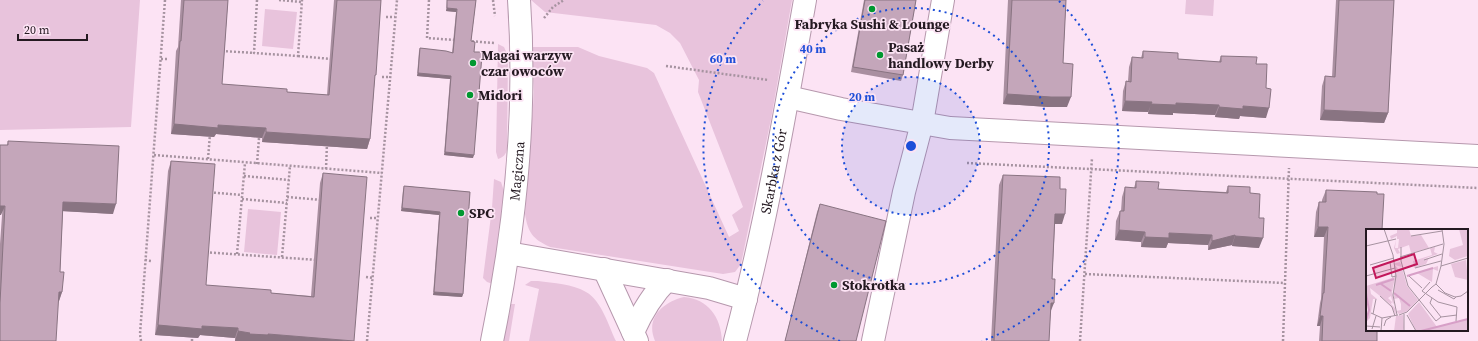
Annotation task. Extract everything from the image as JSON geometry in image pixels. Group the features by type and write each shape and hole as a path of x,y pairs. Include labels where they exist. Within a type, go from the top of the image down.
{"street":[{"name":"Magiczna","path":"492,341 508,253 516,172 521,103 519,0"},
{"name":"Skarbka z Gór","path":"735,341 746,300 790,90 805,0"},
{"path":"873,341 904,192 922,123 943,0"},
{"path":"790,90 922,123 950,128 1478,156"},
{"path":"508,253 709,288 746,300"},
{"path":"604,269 635,337"},
{"path":"635,337 648,303 658,289 667,280"}],"path":[{"path":"141,341 140,334 145,260 165,0"},
{"path":"254,53 257,0"},
{"path":"278,0 302,1 298,56"},
{"path":"367,341 397,0"},
{"path":"428,0 427,38 458,40"},
{"path":"493,0 495,16"},
{"path":"541,24 543,18 553,7 564,0"},
{"path":"386,16 395,17"},
{"path":"466,41 494,43"},
{"path":"218,50 333,59"},
{"path":"161,58 167,59"},
{"path":"666,66 790,90"},
{"path":"382,76 390,77"},
{"path":"208,159 210,133"},
{"path":"1080,341 1092,169 1092,136"},
{"path":"257,164 259,138"},
{"path":"326,169 328,143"},
{"path":"1283,341 1291,147"},
{"path":"154,155 382,173"},
{"path":"237,254 245,162"},
{"path":"968,163 1478,188"},
{"path":"282,257 290,166"},
{"path":"244,176 289,180"},
{"path":"206,192 242,194"},
{"path":"287,197 322,200"},
{"path":"242,199 287,202"},
{"path":"150,200 156,201"},
{"path":"370,218 378,218"},
{"path":"202,252 318,260"},
{"path":"145,260 151,260"},
{"path":"1085,274 1285,283"},
{"path":"366,277 373,278"},
{"path":"192,334 192,341"}],"shaded area":[{"path":"0,0 140,0 131,127 0,130"},
{"path":"531,0 792,0 771,119 741,264 735,272 723,274 550,247 532,235 525,214 534,92 532,47 578,47 599,56 647,68 654,73 729,237 739,231 732,215 743,207 698,92 699,80 680,43 670,33 656,25 545,12"},
{"path":"1186,0 1214,0 1213,16 1185,14"},
{"path":"265,9 297,12 293,49 262,46"},
{"path":"498,44 504,47 508,56 507,149 504,155 498,159 496,152"},
{"path":"494,179 501,182 504,191 502,221 493,284 487,282 483,278 492,208"},
{"path":"248,209 281,212 277,255 244,252"},
{"path":"531,281 563,284 581,289 592,296 604,314 616,341 529,341 539,289 525,285"},
{"path":"684,297 700,301 712,311 719,324 722,341 655,341 652,325 654,318 663,307 676,299"},
{"path":"511,304 515,304 509,341 503,341"}],"building":[{"path":"184,0 228,0 222,84 287,89 287,92 329,95 337,0 381,0 370,139 266,132 266,128 218,125 218,128 174,124"},
{"path":"447,0 476,0 471,41 475,42 474,52 482,52 482,55 474,155 445,152 451,76 418,73 420,48 453,53 457,9 447,8"},
{"name":"Pasaż handlowy Derby","path":"865,0 916,0 903,75 853,67"},
{"path":"1012,0 1066,0 1063,63 1073,64 1071,97 1007,94"},
{"path":"1339,0 1394,0 1388,113 1324,110 1325,76 1335,77"},
{"path":"1143,51 1178,53 1178,59 1221,62 1221,56 1257,57 1256,64 1267,64 1266,88 1271,89 1269,108 1243,106 1243,109 1219,107 1219,105 1176,103 1176,105 1151,104 1152,102 1125,101 1126,81 1131,82 1132,57 1143,58"},
{"path":"8,141 119,146 116,204 63,202 60,272 64,272 62,292 59,292 56,341 0,341 0,303 5,206 0,206 0,145 8,145"},
{"path":"171,161 215,164 206,285 271,290 271,293 314,297 323,173 367,177 354,341 268,334 249,334 250,333 238,331 238,328 202,326 202,329 158,325"},
{"path":"1003,175 1060,177 1060,189 1066,189 1065,214 1055,214 1052,279 1055,279 1054,303 1051,303 1049,341 994,341"},
{"path":"1136,181 1159,182 1158,189 1228,193 1228,186 1250,187 1250,193 1260,194 1259,218 1264,218 1263,238 1235,235 1212,241 1212,235 1169,233 1169,238 1145,237 1145,232 1119,230 1120,211 1124,211 1125,187 1136,188"},
{"path":"404,186 470,192 463,294 434,292 440,212 402,208"},
{"path":"1326,190 1377,192 1377,194 1384,194 1382,229 1366,229 1366,331 1377,331 1377,341 1322,341 1323,316 1320,316 1324,293 1328,227 1318,227 1319,202 1326,202"},
{"name":"Stokrotka","path":"820,204 886,221 856,341 785,341"}],"place":[{"name":"Fabryka Sushi & Lounge","path":"872,9"},
{"name":"Pasaż handlowy Derby","path":"880,55"},
{"name":"Magai warzyw czar owoców","path":"473,63"},
{"name":"Midori","path":"470,95"},
{"name":"SPC","path":"461,213"},
{"name":"Stokrotka","path":"834,285"}]}
